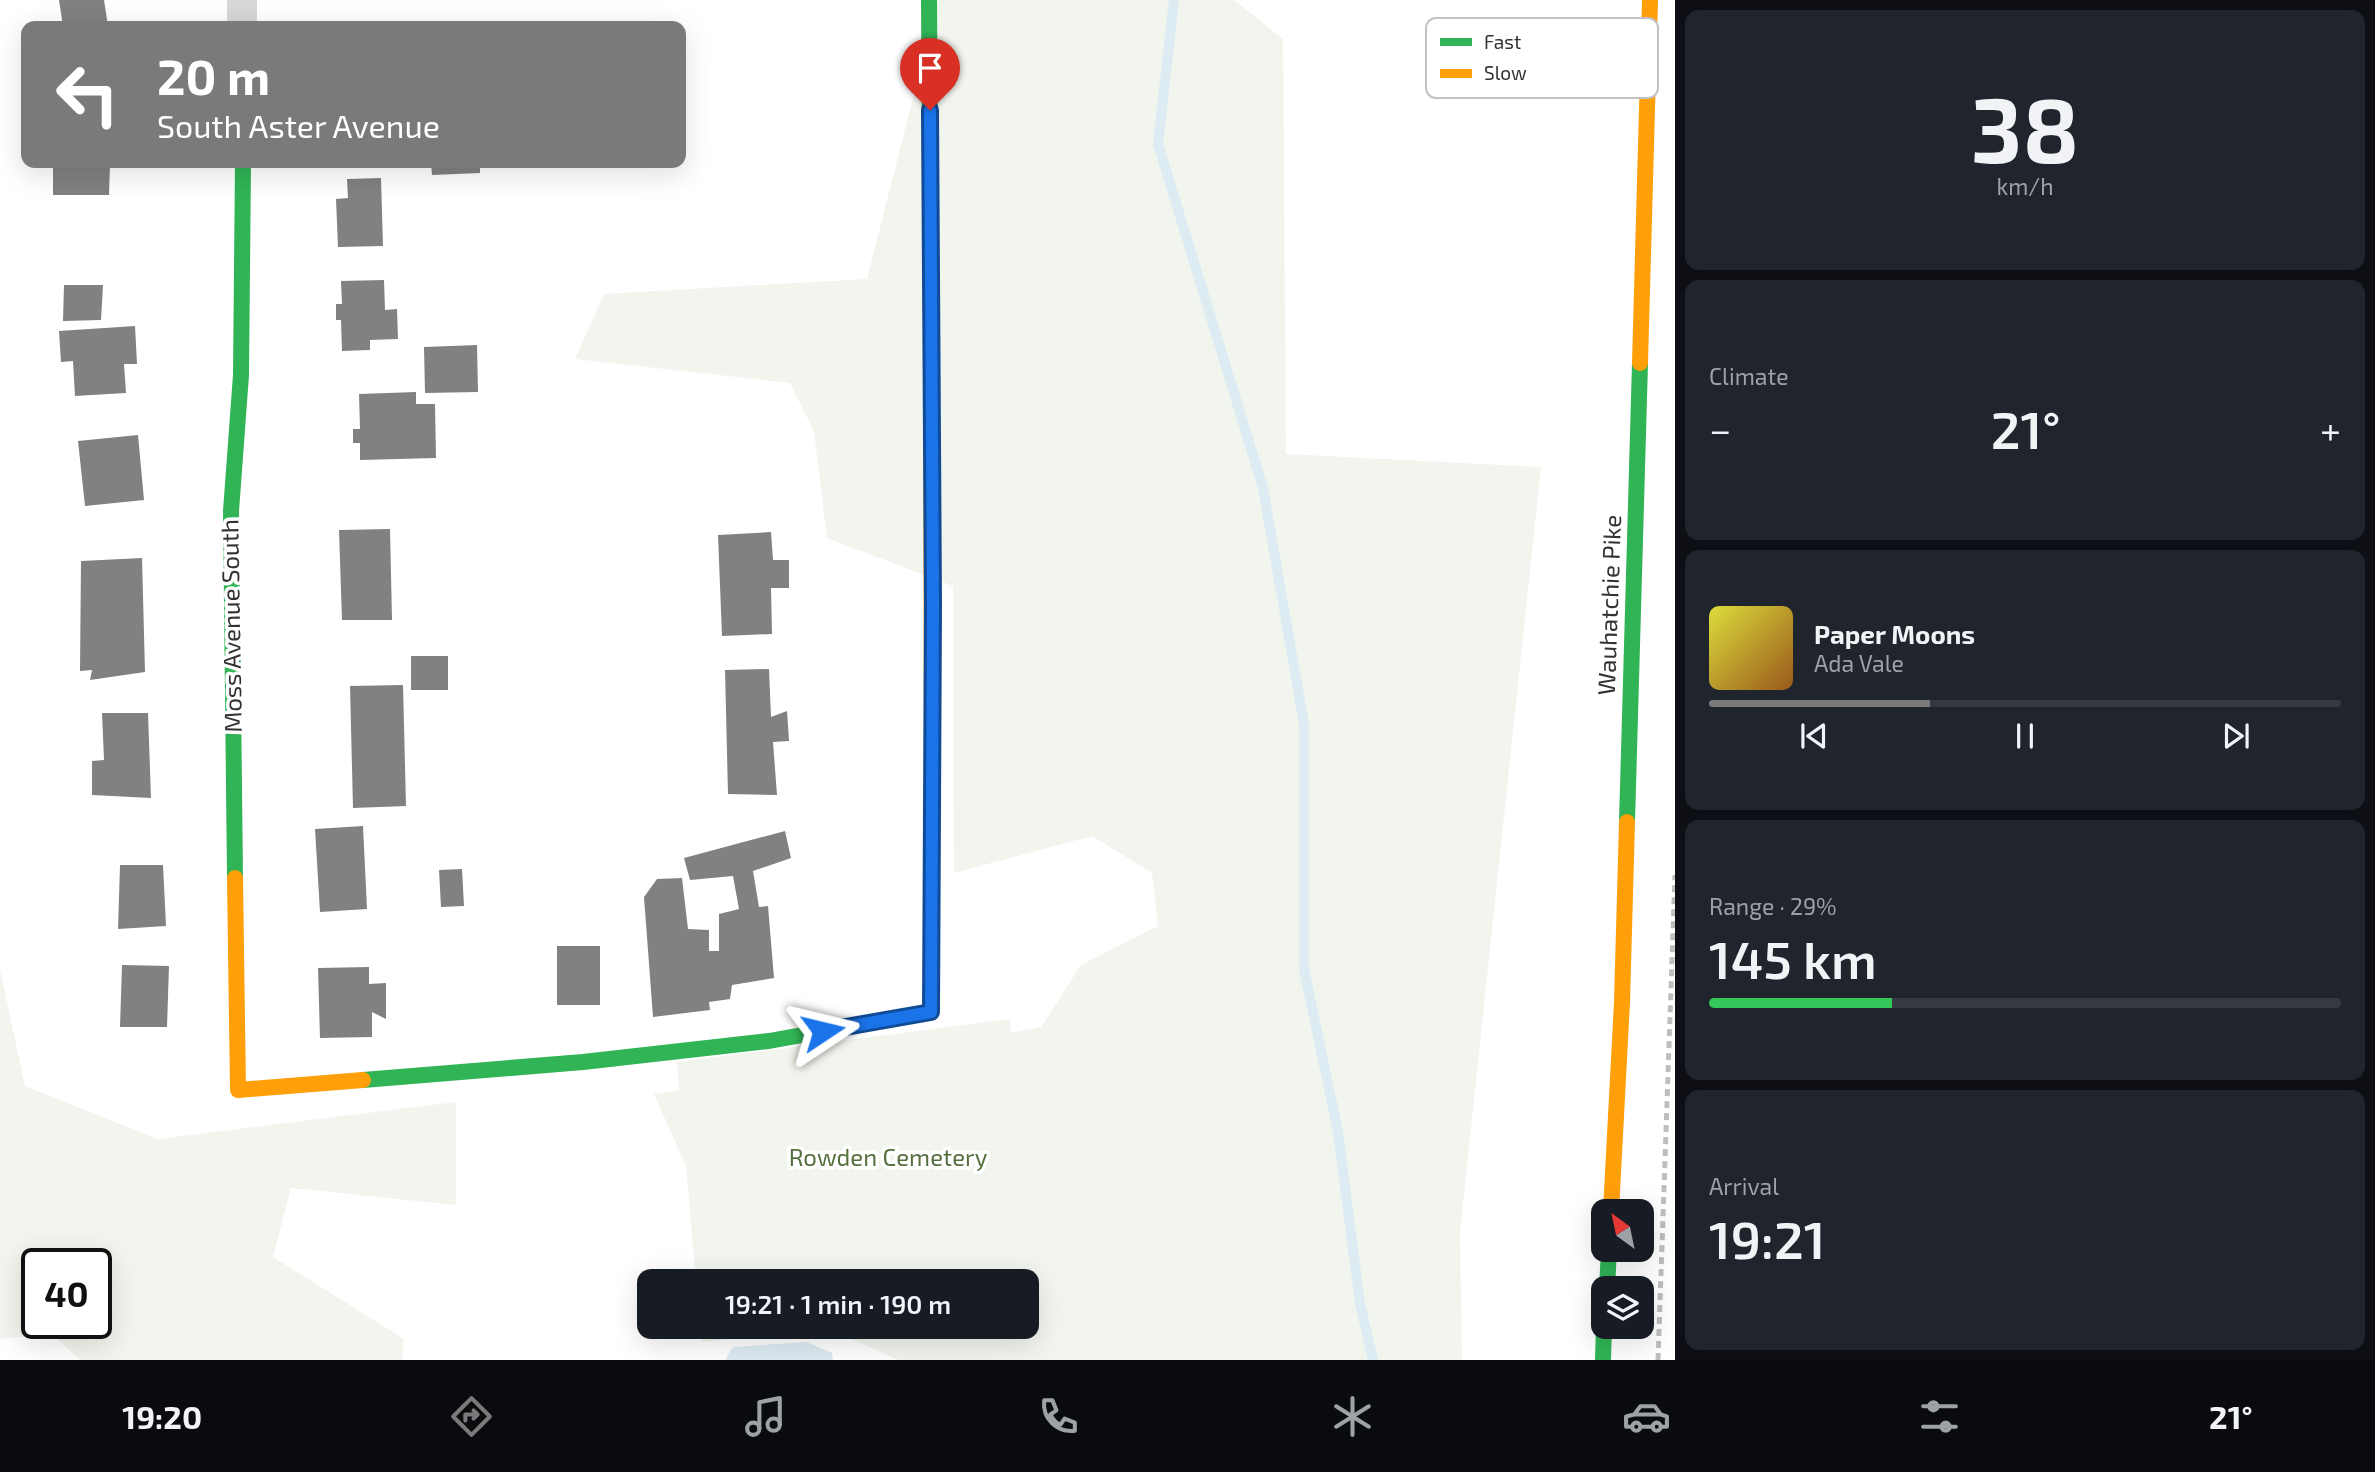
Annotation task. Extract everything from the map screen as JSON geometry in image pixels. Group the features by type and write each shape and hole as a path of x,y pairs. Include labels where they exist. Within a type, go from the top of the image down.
{"street":[{"path":"242,0 242,21"},
{"name":"Moss Avenue South","path":"243,168 242,375 231,511 238,1090 583,1062 769,1041 931,1012 933,591 929,0"},
{"name":"Wauhatchie Pike","path":"1649,18 1650,0"},
{"name":"Wauhatchie Pike","path":"1612,1199 1622,1002 1647,98"},
{"path":"1603,1360 1604,1339"}],"green space":[{"name":"Rowden Cemetery","path":"938,0 1234,0 1283,39 1286,454 1541,467 1460,1232 1462,1360 898,1360 852,1339 1039,1339 1039,1269 695,1269 686,1166 654,1094 679,1090 677,1062 1010,1019 1011,1033 1041,1027 1081,965 1158,926 1152,873 1092,836 954,873 953,586 827,538 814,431 790,383 575,359 604,294 867,279"},
{"path":"0,970 25,1086 158,1139 456,1102 456,1205 291,1188 273,1257 404,1339 402,1360 80,1360 57,1339 112,1339 112,1248 21,1248 21,1337 0,1339"},
{"path":"702,1339 729,1339 702,1342"}],"shaded area":[{"path":"807,1342 832,1353 833,1360 725,1360 733,1347"}],"building":[{"path":"59,0 104,0 107,21 62,21"},
{"path":"53,168 110,168 109,195 53,195"},
{"path":"431,168 480,168 480,173 432,175"},
{"path":"381,178 383,246 338,247 336,199 348,198 347,179"},
{"path":"384,280 385,310 397,309 398,339 370,340 370,350 342,351 341,320 336,320 336,304 342,304 341,281"},
{"path":"64,285 103,285 101,320 63,321"},
{"path":"135,326 137,364 124,364 126,393 75,396 73,361 61,362 59,331"},
{"path":"477,345 478,392 425,393 424,347"},
{"path":"416,392 416,404 435,404 436,458 360,460 360,443 353,443 353,429 360,429 359,394"},
{"path":"138,435 144,500 85,506 78,441"},
{"path":"390,529 392,620 342,620 339,530"},
{"path":"771,532 773,560 789,560 789,588 771,588 772,634 722,636 718,535"},
{"path":"142,558 145,672 90,680 92,670 80,671 81,561"},
{"path":"411,656 448,656 448,690 411,690"},
{"path":"769,669 771,717 787,711 789,741 773,742 777,795 728,794 725,670"},
{"path":"403,685 406,806 353,808 350,686"},
{"path":"102,713 148,713 151,798 92,795 92,761 104,760"},
{"path":"363,826 367,909 320,912 315,829"},
{"path":"785,831 791,858 753,871 759,907 768,906 774,978 732,985 730,999 709,1002 710,1010 653,1017 644,897 657,879 682,878 688,929 709,930 709,951 719,951 719,914 739,909 733,876 690,880 684,858"},
{"path":"120,865 163,865 166,926 118,929"},
{"path":"462,869 464,906 441,907 439,870"},
{"path":"557,946 600,946 600,1005 557,1005"},
{"path":"122,965 169,966 167,1027 120,1027"},
{"path":"369,967 369,984 386,983 386,1019 372,1012 372,1037 320,1038 318,968"}],"waterway":[{"path":"1174,0 1158,144 1263,488 1304,724 1304,969 1338,1132 1360,1304 1373,1360"}],"railway":[{"path":"1658,1360 1675,875"}],"traffic: fast":[{"path":"929,0 931,318"},
{"path":"235,878 231,511 241,375 243,168"},
{"path":"1627,822 1640,363"},
{"path":"363,1080 583,1062 769,1041 931,1012 932,790"},
{"path":"1608,1262 1608,1276"},
{"path":"1603,1360 1604,1339"}],"traffic: slow":[{"path":"1650,0 1650,18"},
{"path":"1640,363 1647,98"},
{"path":"931,318 932,790"},
{"path":"1612,1199 1622,1002 1627,822"},
{"path":"235,878 238,1090 363,1080"}],"route":[{"path":"823,1031 931,1012 933,605 930,110"}]}
